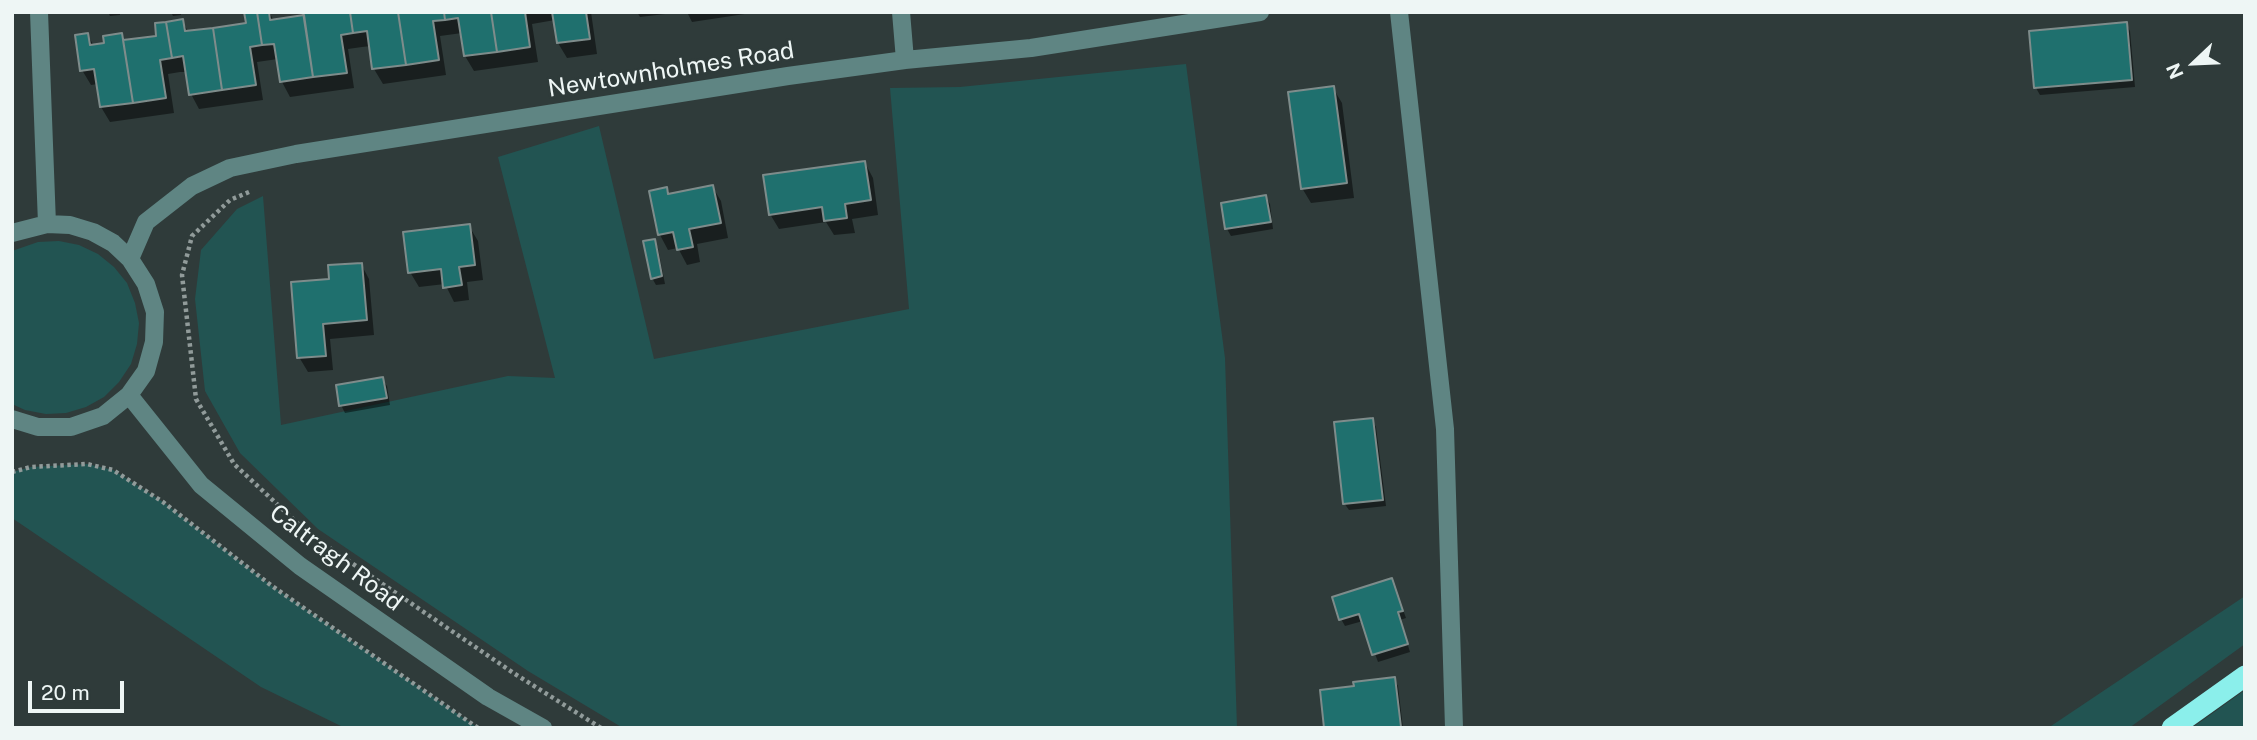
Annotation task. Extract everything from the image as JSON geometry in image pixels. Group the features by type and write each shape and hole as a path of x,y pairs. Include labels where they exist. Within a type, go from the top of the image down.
{"highway":[{"path":"2172,728 2245,676"}],"street":[{"path":"39,12 47,224"},
{"path":"901,12 905,60"},
{"name":"Newtownholmes Road","path":"130,259 146,222 192,186 230,168 296,154 775,78 905,60 1031,48 1260,12"},
{"path":"1399,12 1445,429 1454,728"},
{"path":"12,233 47,224 70,225 93,232 113,243 130,259 146,284 155,312 154,342 146,370 129,395 103,416 71,427 38,427 12,419"},
{"name":"Caltragh Road","path":"129,395 201,485 300,566 488,697 543,728"}],"path":[{"path":"259,187 230,200 192,236 182,275 196,398 234,464 309,534 515,674 601,728"},
{"path":"12,472 31,467 87,464 113,470 163,502 272,586 478,728"}],"shaded area":[{"path":"1186,64 1225,358 1237,728 623,728 528,671 318,529 240,453 205,391 195,299 201,250 237,209 263,196 281,425 508,376 555,378 498,157 599,126 654,359 909,309 890,88 960,87"},
{"path":"59,241 79,245 98,254 114,267 127,283 139,323 131,364 119,382 104,397 86,407 66,413 46,414 12,404 12,251 38,242"},
{"path":"87,464 113,470 163,502 272,586 478,728 345,728 261,687 12,518 12,472 31,467"},
{"path":"2245,596 2245,644 2129,728 2048,728"},
{"path":"2245,690 2245,728 2192,728"}],"building":[{"path":"244,12 257,12 262,45 250,47 256,85 222,90 213,28 246,23"},
{"path":"257,12 269,12 270,20 304,15 313,77 280,82 274,44 262,45"},
{"path":"303,12 350,12 353,33 341,35 347,73 313,77"},
{"path":"350,12 398,12 406,65 372,69 367,31 353,33"},
{"path":"398,12 444,12 445,20 433,21 439,60 406,65"},
{"path":"444,12 491,12 497,52 464,56 458,18 445,20"},
{"path":"491,12 525,12 530,47 497,52"},
{"path":"552,12 586,12 590,39 557,43"},
{"path":"183,19 185,31 213,28 222,90 189,95 183,56 172,58 166,22"},
{"path":"166,22 172,58 160,60 166,98 133,103 123,40 156,36 155,23"},
{"path":"2127,22 2132,80 2034,88 2029,31"},
{"path":"88,33 90,45 104,43 103,36 122,33 133,103 100,107 94,69 80,71 75,35"},
{"path":"1334,86 1347,183 1301,189 1288,92"},
{"path":"865,161 871,200 845,204 847,218 824,221 822,207 769,215 763,175"},
{"path":"713,185 721,223 689,229 693,247 677,250 673,232 658,235 649,191 667,187 668,194"},
{"path":"1266,195 1271,222 1225,229 1221,203"},
{"path":"470,224 475,265 459,267 462,285 443,288 441,269 408,273 403,232"},
{"path":"655,239 662,276 651,279 643,241"},
{"path":"362,263 367,320 323,324 326,356 297,358 291,282 329,279 328,265"},
{"path":"383,377 387,398 339,406 336,385"},
{"path":"1373,418 1383,500 1343,504 1334,422"},
{"path":"1392,578 1403,611 1398,612 1408,644 1372,655 1359,614 1339,620 1332,597"},
{"path":"1395,677 1401,727 1324,728 1320,690 1354,686 1353,682"}]}
